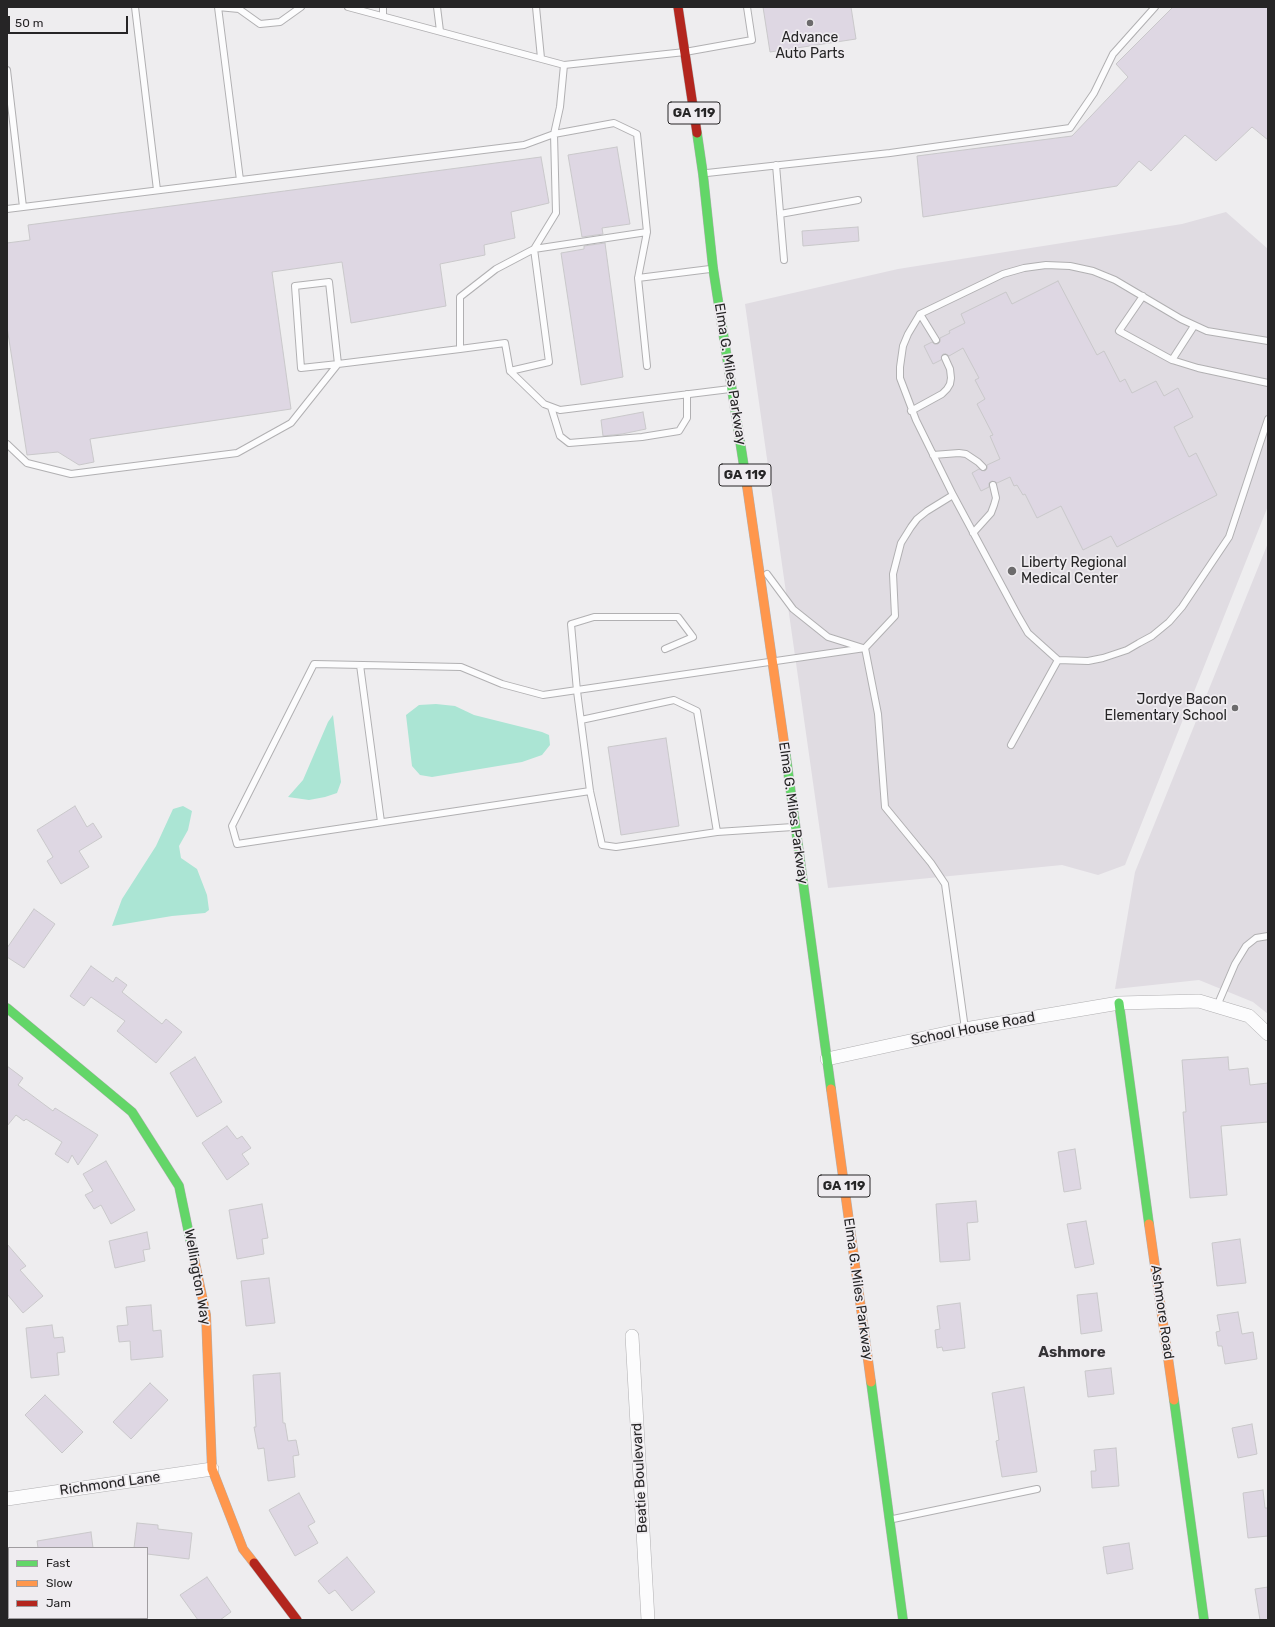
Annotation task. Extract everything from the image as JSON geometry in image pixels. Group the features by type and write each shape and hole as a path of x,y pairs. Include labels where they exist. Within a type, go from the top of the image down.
{"main road":[{"name":"Elma G. Miles Parkway","path":"678,7 703,174 713,268 733,388 773,661 903,1620"},
{"name":"Ashmore Road","path":"1119,1003 1204,1620"},
{"name":"Wellington Way","path":"7,1008 132,1112 179,1186 206,1315 212,1468 243,1549 297,1620"}],"street":[{"name":"School House Road","path":"827,1059 965,1029 1119,1003 1200,1000 1249,1016 1268,1034"},
{"name":"Beatie Boulevard","path":"632,1336 648,1620"},
{"name":"Richmond Lane","path":"7,1499 212,1468"}],"lane":[{"path":"135,7 157,190"},
{"path":"240,180 218,7 239,9 260,24 280,22 301,7"},
{"path":"348,7 564,65 685,52 752,40 747,7"},
{"path":"383,7 383,16"},
{"path":"437,7 440,31"},
{"path":"536,7 541,58"},
{"path":"703,174 890,153 1070,128 1094,93 1113,54 1155,7"},
{"path":"510,371 549,362 534,249 556,213 554,134 560,106 564,65"},
{"path":"7,70 23,207"},
{"path":"7,209 524,145 554,134 614,123 637,134 647,232 638,278 647,366"},
{"path":"776,165 784,260"},
{"path":"780,214 858,200"},
{"path":"460,349 460,297 496,269 534,249 647,232"},
{"path":"1268,341 1218,334 1194,326 1115,280 1093,271 1070,266 1046,265 1024,268 1003,274 920,314 906,340 900,357 900,378 912,411 953,495 1028,633 1058,660 1088,661 1104,658 1127,650 1152,636 1173,619 1229,538 1268,419"},
{"path":"638,278 713,268"},
{"path":"7,444 27,463 71,474 237,454 291,424 338,364 329,282 295,286 301,368 338,364 505,343 510,371 544,404 560,410 733,388"},
{"path":"1143,296 1119,331 1172,360 1198,368 1268,382"},
{"path":"920,314 936,340"},
{"path":"1172,360 1194,326"},
{"path":"912,411 947,390 951,378 950,369 945,358"},
{"path":"551,407 560,436 569,443 642,437 679,431 687,418 687,394"},
{"path":"933,455 959,453 966,454 983,467"},
{"path":"973,533 994,506 996,498 993,485"},
{"path":"590,791 237,844 232,826 314,664 461,667 502,684 543,695 864,648 895,616 893,574 901,543 917,519 953,495"},
{"path":"758,561 793,609 828,637 864,648"},
{"path":"665,649 693,637 678,617 594,617 571,624 577,690 590,791 602,845 616,847 717,832 795,827"},
{"path":"864,648 878,714 884,807 931,863 945,884 965,1029"},
{"path":"1011,744 1058,660"},
{"path":"360,665 381,822"},
{"path":"581,720 674,700 697,711 717,832"},
{"path":"1217,1006 1235,964 1246,946 1256,938 1268,936"},
{"path":"889,1519 1037,1489"}],"shaded area":[{"name":"Liberty Regional Medical Center","path":"1226,212 1268,249 1268,506 1125,865 1098,875 1062,865 828,888 745,304 898,269 1182,224"},
{"name":"Jordye Bacon Elementary School","path":"1268,543 1268,1014 1253,1002 1199,980 1115,989 1135,872"},
{"path":"436,704 455,706 474,715 542,732 549,735 550,745 542,755 522,762 432,777 420,775 412,766 406,715 419,705"},
{"path":"333,715 341,782 337,793 309,800 288,797 303,780 328,722"},
{"path":"183,806 192,811 188,830 179,846 181,858 197,869 207,895 209,910 205,913 172,916 112,926 122,899 156,846 173,809"}],"building":[{"name":"Advance Auto Parts","path":"763,7 851,7 856,39 770,52"},
{"path":"1173,7 1268,7 1268,140 1252,127 1216,161 1185,135 1151,171 1139,161 1117,186 923,217 917,156 1072,136 1128,77 1116,64"},
{"path":"617,147 630,224 602,228 603,234 582,237 568,155"},
{"path":"541,157 549,203 511,212 515,238 484,245 485,255 440,264 446,306 351,323 342,262 272,272 291,409 90,439 94,462 79,465 58,452 27,455 7,327 7,243 30,240 28,225"},
{"path":"858,227 859,241 803,246 802,231"},
{"path":"605,243 623,377 581,385 561,253 584,249 584,246"},
{"path":"1058,281 1097,355 1104,351 1120,382 1125,379 1132,393 1156,381 1164,396 1178,388 1193,417 1174,427 1189,457 1196,453 1217,495 1117,547 1111,536 1083,550 1061,506 1037,518 1025,494 1023,495 1017,485 1014,486 1010,477 997,483 992,481 989,483 989,487 981,491 972,473 979,469 985,471 987,469 987,465 1000,459 990,436 993,435 977,404 985,399 975,380 979,378 963,348 949,356 943,354 941,360 933,364 924,346 932,342 934,344 938,344 940,342 940,338 950,333 949,331 965,323 961,314 1006,292 1012,304"},
{"path":"643,412 646,429 603,436 601,420"},
{"path":"666,738 679,826 621,835 608,747"},
{"path":"75,806 87,827 93,823 102,837 79,851 89,867 61,884 47,861 53,857 37,830"},
{"path":"34,909 55,924 24,968 7,957 7,948"},
{"path":"91,966 113,982 116,977 127,985 122,992 162,1024 166,1019 182,1032 156,1063 117,1031 125,1021 91,997 84,1006 70,996"},
{"path":"195,1057 222,1102 197,1117 170,1073"},
{"path":"1228,1057 1229,1070 1248,1068 1250,1085 1268,1083 1268,1122 1221,1126 1227,1195 1190,1198 1183,1112 1186,1112 1182,1060"},
{"path":"7,1066 23,1078 18,1085 53,1111 55,1108 98,1135 78,1165 72,1155 68,1163 55,1154 62,1142 26,1119 24,1121 16,1115 7,1126"},
{"path":"227,1126 237,1139 242,1136 251,1148 242,1154 249,1164 227,1180 202,1143"},
{"path":"1075,1149 1081,1189 1064,1192 1058,1152"},
{"path":"106,1161 135,1210 111,1224 101,1205 94,1209 85,1195 93,1191 83,1174"},
{"path":"976,1201 978,1222 967,1223 970,1260 940,1262 936,1204"},
{"path":"262,1204 268,1238 262,1239 264,1254 237,1259 229,1210"},
{"path":"1086,1221 1094,1264 1075,1268 1067,1224"},
{"path":"147,1232 150,1249 143,1250 145,1261 115,1268 109,1241"},
{"path":"1240,1239 1246,1283 1217,1286 1212,1243"},
{"path":"7,1244 26,1266 20,1270 43,1296 23,1313 7,1294"},
{"path":"269,1278 275,1323 246,1326 241,1281"},
{"path":"1097,1293 1102,1331 1081,1334 1077,1295"},
{"path":"960,1303 965,1348 943,1351 942,1347 937,1348 935,1330 940,1329 937,1306"},
{"path":"151,1305 153,1331 161,1330 163,1357 131,1360 130,1341 119,1342 117,1326 128,1325 126,1307"},
{"path":"1238,1312 1242,1334 1253,1332 1257,1359 1225,1364 1222,1346 1218,1346 1216,1332 1220,1331 1217,1315"},
{"path":"52,1325 54,1338 63,1337 65,1352 57,1353 59,1375 31,1378 26,1328"},
{"path":"1111,1368 1114,1394 1088,1397 1085,1371"},
{"path":"280,1373 283,1423 285,1423 288,1441 296,1440 299,1455 293,1456 295,1477 268,1481 264,1448 258,1449 254,1427 256,1427 253,1375"},
{"path":"150,1383 168,1400 131,1439 113,1422"},
{"path":"1024,1387 1037,1472 1002,1477 996,1441 999,1440 992,1393"},
{"path":"45,1395 83,1432 62,1453 25,1415"},
{"path":"1252,1424 1257,1454 1238,1458 1232,1428"},
{"path":"1116,1448 1119,1486 1092,1488 1091,1471 1096,1471 1094,1450"},
{"path":"1263,1490 1265,1508 1268,1508 1268,1536 1248,1538 1243,1493"},
{"path":"299,1493 315,1522 308,1526 318,1543 295,1556 269,1510"},
{"path":"137,1523 158,1525 158,1529 192,1533 189,1559 148,1554 148,1547 134,1547"},
{"path":"91,1532 93,1547 38,1547 37,1541"},
{"path":"1129,1543 1133,1569 1107,1574 1103,1547"},
{"path":"347,1557 375,1592 352,1611 335,1590 329,1594 318,1581"},
{"path":"207,1577 231,1612 220,1620 198,1620 180,1595"},
{"path":"1268,1587 1268,1620 1260,1620 1255,1589"}],"traffic: fast":[{"path":"697,133 713,268 747,486"},
{"path":"785,749 831,1089"},
{"path":"1119,1003 1149,1224"},
{"path":"7,1008 132,1112 179,1186 194,1258"},
{"path":"871,1382 903,1620"},
{"path":"1174,1400 1204,1620"}],"traffic: slow":[{"path":"747,486 785,749"},
{"path":"831,1089 871,1382"},
{"path":"1149,1224 1174,1400"},
{"path":"194,1258 206,1315 212,1469 243,1549 254,1563"}],"traffic: jam":[{"path":"678,7 697,133"},
{"path":"254,1563 297,1620"}],"place":[{"name":"Advance Auto Parts","path":"810,23"},
{"name":"Liberty Regional Medical Center","path":"1012,571"},
{"name":"Jordye Bacon Elementary School","path":"1235,708"}],"district":[{"name":"Ashmore","path":"1072,1353"}]}
